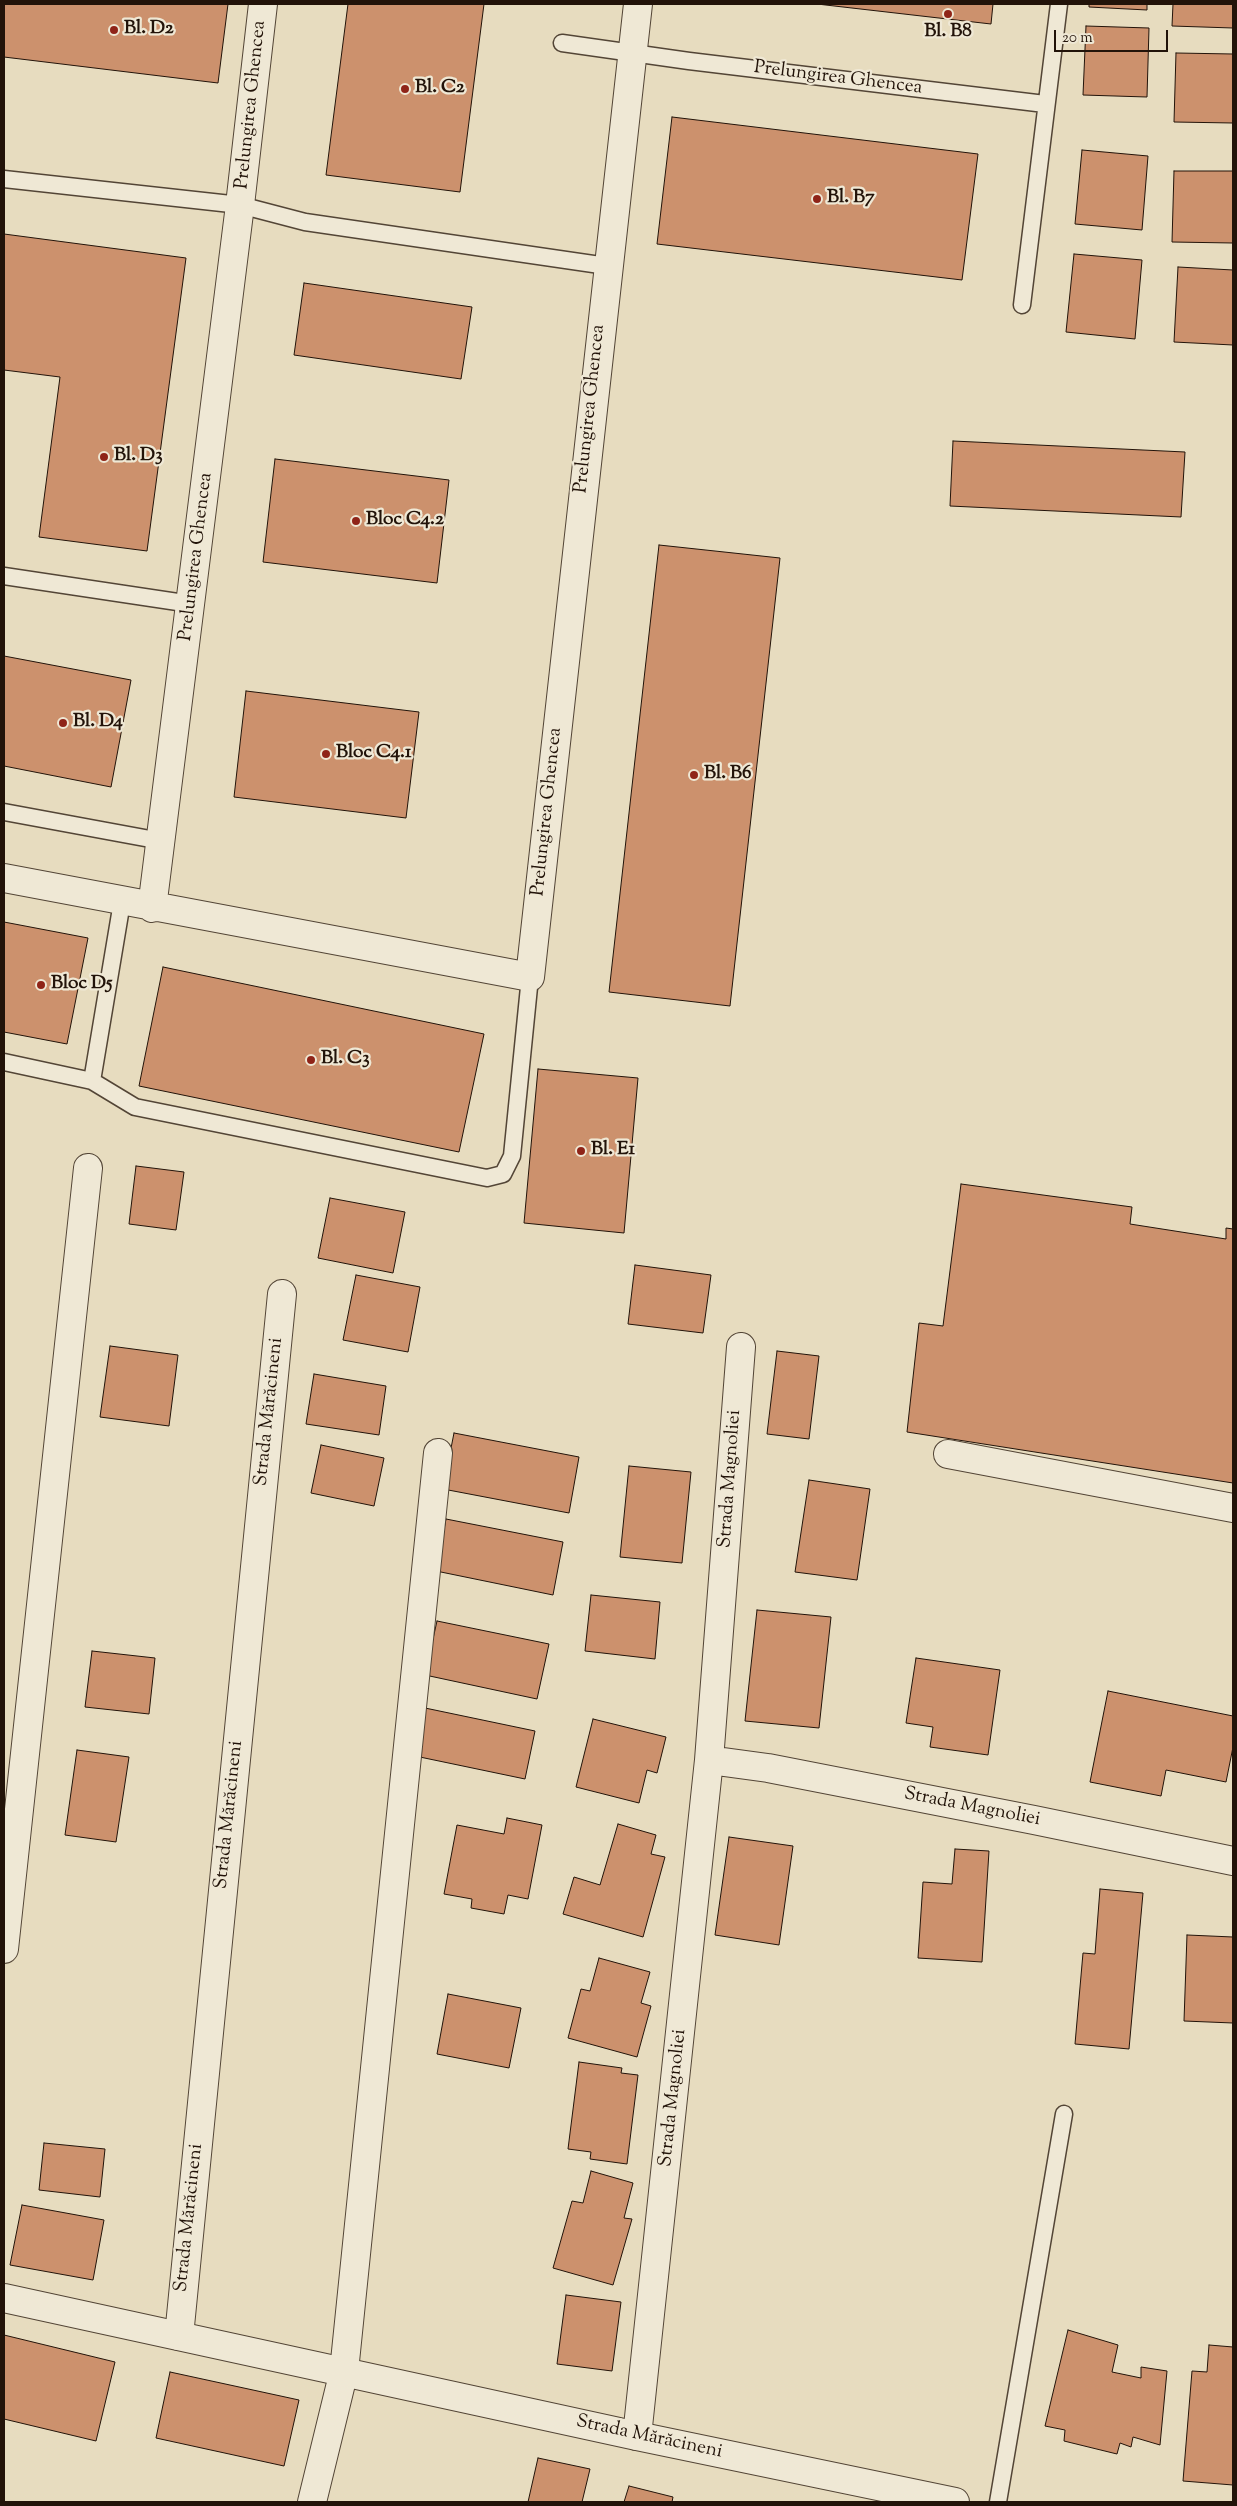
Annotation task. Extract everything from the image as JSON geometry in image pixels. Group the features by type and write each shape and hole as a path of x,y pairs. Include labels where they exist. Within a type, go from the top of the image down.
{"street":[{"name":"Prelungirea Ghencea","path":"152,908 240,205 263,4"},
{"name":"Prelungirea Ghencea","path":"530,977 607,266 638,4"},
{"path":"4,878 152,908 530,977"},
{"path":"4,1949 88,1168"},
{"name":"Strada Mărăcineni","path":"179,2336 282,1294"},
{"name":"Strada Magnoliei","path":"637,2436 709,1760 742,1348"},
{"path":"312,2502 344,2371 438,1453"},
{"path":"948,1454 1233,1508"},
{"name":"Strada Magnoliei","path":"709,1760 768,1768 1233,1861"},
{"name":"Strada Mărăcineni","path":"4,2298 637,2436 955,2502"}],"lane":[{"path":"1022,305 1058,4"},
{"name":"Prelungirea Ghencea","path":"562,43 1045,104"},
{"name":"Prelungirea Ghencea","path":"4,179 240,205 305,222 607,266"},
{"path":"4,576 191,604"},
{"path":"4,812 161,842"},
{"path":"92,1081 122,902"},
{"path":"4,1062 92,1081 134,1107 487,1178 503,1174 512,1156 530,977"},
{"path":"998,2502 1064,2114"}],"building":[{"name":"Bl. D2","path":"4,4 228,4 218,83 4,57"},
{"name":"Bl. C2","path":"348,4 484,4 460,192 326,175"},
{"name":"Bl. B8","path":"817,4 993,4 991,24"},
{"path":"1089,4 1147,4 1147,10 1089,7"},
{"path":"1173,4 1233,4 1233,28 1172,26"},
{"path":"1086,26 1149,28 1147,97 1083,95"},
{"path":"1176,53 1233,54 1233,123 1174,122"},
{"name":"Bl. B7","path":"672,117 978,154 962,280 657,244"},
{"path":"1082,150 1148,156 1142,230 1075,224"},
{"path":"1174,171 1233,171 1233,243 1172,242"},
{"name":"Bl. D3","path":"4,234 186,258 147,551 39,537 60,377 4,370"},
{"path":"1074,254 1142,260 1135,339 1066,332"},
{"path":"1178,267 1233,270 1233,345 1174,342"},
{"path":"304,283 472,307 461,379 294,355"},
{"path":"953,441 1185,452 1181,517 950,506"},
{"name":"Bloc C4.2","path":"275,459 449,480 437,583 263,562"},
{"name":"Bl. B6","path":"659,545 780,558 730,1006 609,992"},
{"name":"Bl. D4","path":"4,656 131,680 111,787 4,766"},
{"name":"Bloc C4.1","path":"246,691 419,712 406,818 234,797"},
{"name":"Bloc D5","path":"4,922 88,938 67,1044 4,1032"},
{"name":"Bl. C3","path":"163,967 484,1034 459,1152 139,1086"},
{"name":"Bl. E1","path":"538,1069 638,1078 624,1233 524,1223"},
{"path":"136,1166 184,1172 176,1230 129,1224"},
{"path":"961,1184 1132,1207 1130,1224 1226,1239 1226,1228 1233,1229 1233,1483 907,1432 919,1323 943,1326"},
{"path":"330,1198 405,1212 393,1273 318,1258"},
{"path":"635,1265 711,1275 703,1333 628,1324"},
{"path":"356,1275 420,1287 408,1352 343,1340"},
{"path":"110,1346 178,1355 169,1426 100,1417"},
{"path":"777,1351 819,1356 809,1439 767,1434"},
{"path":"314,1374 386,1386 379,1435 306,1424"},
{"path":"454,1433 579,1457 569,1513 443,1489"},
{"path":"321,1445 384,1458 374,1506 311,1493"},
{"path":"629,1466 691,1472 682,1563 620,1557"},
{"path":"809,1480 870,1489 857,1580 795,1572"},
{"path":"446,1519 563,1542 553,1595 436,1571"},
{"path":"591,1595 660,1602 655,1659 585,1651"},
{"path":"757,1610 831,1617 819,1728 745,1721"},
{"path":"437,1621 549,1644 537,1699 425,1675"},
{"path":"92,1651 155,1658 149,1714 85,1707"},
{"path":"916,1658 1000,1670 988,1755 930,1747 933,1727 906,1723"},
{"path":"1108,1691 1233,1716 1233,1747 1226,1782 1166,1770 1161,1796 1090,1782"},
{"path":"425,1708 535,1731 525,1779 415,1756"},
{"path":"593,1719 666,1737 657,1773 647,1770 639,1803 576,1787"},
{"path":"77,1750 129,1757 116,1842 65,1835"},
{"path":"507,1818 542,1825 528,1899 508,1895 504,1914 471,1908 472,1899 444,1894 457,1825 504,1834"},
{"path":"618,1824 656,1835 651,1854 665,1857 643,1937 563,1914 574,1877 600,1885"},
{"path":"729,1837 793,1846 779,1945 715,1935"},
{"path":"955,1849 989,1851 982,1962 918,1958 923,1882 952,1884"},
{"path":"1100,1889 1143,1893 1129,2049 1075,2044 1083,1953 1095,1954"},
{"path":"1187,1935 1233,1937 1233,2023 1184,2021"},
{"path":"599,1958 650,1972 641,2003 651,2006 637,2057 568,2038 581,1989 590,1991"},
{"path":"448,1994 521,2008 509,2068 437,2054"},
{"path":"579,2062 622,2068 621,2073 638,2075 627,2164 590,2159 591,2152 568,2149"},
{"path":"44,2143 105,2149 100,2197 39,2190"},
{"path":"591,2171 633,2183 624,2218 632,2219 613,2285 553,2268 572,2201 583,2203"},
{"path":"22,2205 104,2220 93,2280 10,2265"},
{"path":"566,2295 621,2302 612,2371 557,2364"},
{"path":"1068,2330 1118,2345 1112,2372 1141,2378 1141,2367 1167,2371 1160,2445 1133,2437 1131,2447 1120,2443 1117,2454 1064,2441 1065,2430 1045,2426"},
{"path":"4,2335 115,2362 96,2441 4,2419"},
{"path":"1209,2345 1233,2347 1233,2485 1183,2481 1192,2371 1207,2372"},
{"path":"170,2372 299,2400 284,2466 156,2438"},
{"path":"538,2458 590,2469 582,2502 528,2502"},
{"path":"629,2486 673,2497 672,2502 624,2502"}],"place":[{"name":"Bl. B8","path":"948,14"},
{"name":"Bl. D2","path":"114,30"},
{"name":"Bl. C2","path":"405,89"},
{"name":"Bl. B7","path":"817,199"},
{"name":"Bl. D3","path":"104,457"},
{"name":"Bloc C4.2","path":"356,521"},
{"name":"Bl. D4","path":"63,723"},
{"name":"Bloc C4.1","path":"326,754"},
{"name":"Bl. B6","path":"694,775"},
{"name":"Bloc D5","path":"41,985"},
{"name":"Bl. C3","path":"311,1060"},
{"name":"Bl. E1","path":"581,1151"}]}
